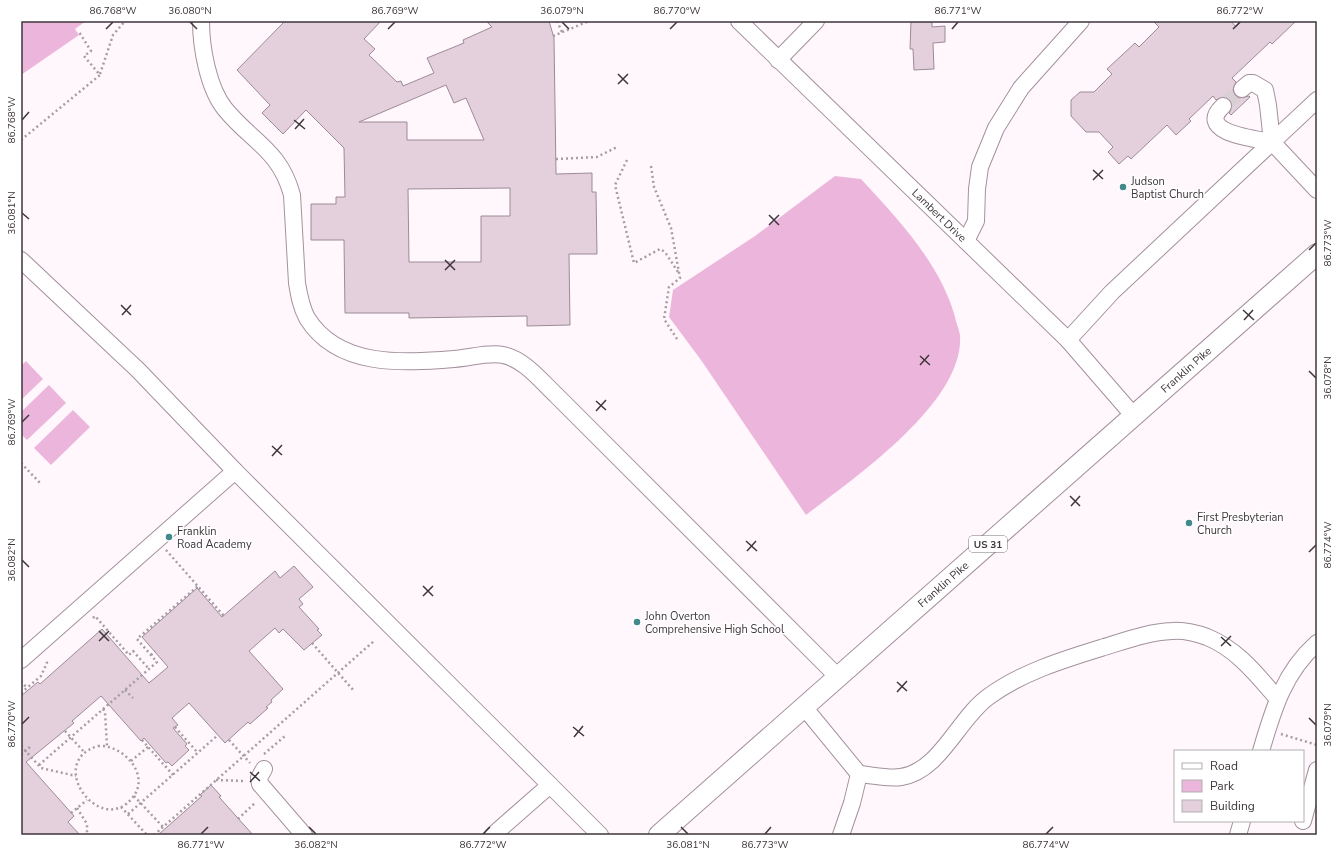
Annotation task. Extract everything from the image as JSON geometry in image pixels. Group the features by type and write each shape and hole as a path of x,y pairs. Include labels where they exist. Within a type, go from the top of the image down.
{"main road":[{"name":"Franklin Pike","path":"659,835 1317,254"}],"street":[{"path":"201,21 202,46 215,92 232,117 276,158 289,184 292,195 300,297 307,317 323,337 341,349 371,359 407,362 496,354 516,360 561,400 838,677"},
{"name":"Lambert Drive","path":"739,21 1068,340 1133,415"},
{"path":"778,60 816,21"},
{"path":"966,241 976,221 978,178 989,142 996,128 1021,88 1081,21"},
{"path":"1242,89 1253,83 1265,90 1272,142"},
{"path":"1068,340 1112,292 1317,100"},
{"path":"1223,106 1219,110 1216,119 1221,129 1227,132 1272,142 1317,190"},
{"path":"21,260 138,370 235,470 600,835"},
{"path":"21,660 158,540 235,470"},
{"path":"804,707 858,774 899,777 916,772 930,762 981,703 1006,686 1065,660 1154,632 1182,631 1216,641 1238,656 1277,698"},
{"path":"1261,750 1277,698 1291,672 1317,643"},
{"path":"258,767 260,784 304,835"},
{"path":"1299,835 1307,816 1315,787 1317,770"},
{"path":"841,835 852,803 858,774"},
{"path":"493,835 550,785"},
{"path":"1238,835 1242,822"}],"path":[{"path":"21,140 100,75 113,35 125,21"},
{"path":"557,21 562,32"},
{"path":"553,36 589,21"},
{"path":"79,32 91,51 84,56 100,75"},
{"path":"556,159 597,158 617,147"},
{"path":"627,160 615,185 634,263 660,249 665,252 680,274"},
{"path":"651,166 654,187 671,228 680,274 680,278 669,287 664,319 677,338"},
{"path":"21,463 41,484"},
{"path":"158,540 224,616"},
{"path":"39,765 157,662 137,639 198,586"},
{"path":"89,622 95,616 129,655 133,651 149,669"},
{"path":"154,835 374,641"},
{"path":"312,643 354,691"},
{"path":"151,655 155,651"},
{"path":"38,663 50,654"},
{"path":"21,693 41,676 47,663 45,659"},
{"path":"21,681 27,688"},
{"path":"125,690 133,698"},
{"path":"103,709 105,712 107,746"},
{"path":"175,727 198,753"},
{"path":"1267,730 1317,744"},
{"path":"65,731 84,753"},
{"path":"128,814 218,735"},
{"path":"142,740 173,775"},
{"path":"229,740 243,755 258,767"},
{"path":"21,746 41,768 76,776"},
{"path":"21,755 31,746"},
{"path":"107,746 119,750 131,761 137,779 134,796 127,804 121,807 104,808 87,800 78,786 76,776 78,764 84,753 94,748 107,746"},
{"path":"131,761 148,747"},
{"path":"216,780 245,781"},
{"path":"134,796 163,827"},
{"path":"71,813 87,800"},
{"path":"238,819 257,802"},
{"path":"121,807 147,835"},
{"path":"77,808 87,824 87,835"}],"green space":[{"path":"21,21 86,21 75,29 79,35 21,75"},
{"path":"835,176 861,179 903,226 928,260 939,278 948,297 960,335 957,360 945,386 926,412 903,436 877,459 806,515 701,360 669,317 673,290 755,236"},
{"path":"26,361 43,379 21,400 21,366"},
{"path":"49,385 66,403 27,440 21,434 21,412"},
{"path":"73,410 90,427 51,465 34,448"}],"building":[{"path":"285,21 381,21 364,39 375,49 369,55 397,82 401,81 403,86 434,73 427,58 464,43 463,40 492,27 486,21 549,21 554,38 556,174 592,173 592,192 596,192 597,254 569,254 570,325 527,326 527,316 409,318 409,313 345,313 344,240 311,240 311,204 336,204 336,197 345,197 344,148 306,110 283,134 262,113 270,105 237,70","holes":["446,85 454,103 466,98 484,140 407,140 407,122 359,122","510,188 510,216 481,216 481,262 409,262 408,189"]},
{"path":"911,21 932,21 932,27 945,26 945,42 933,43 934,69 914,70 913,49 910,49"},
{"path":"1153,21 1231,21 1236,27 1242,21 1296,21 1272,44 1270,42 1232,78 1236,82 1233,90 1235,95 1239,98 1250,97 1231,115 1229,113 1232,107 1229,99 1224,97 1216,100 1213,96 1189,119 1191,121 1176,135 1167,125 1131,159 1128,156 1119,164 1108,152 1113,147 1099,132 1086,132 1071,116 1071,100 1080,92 1094,92 1112,74 1107,69 1135,43 1139,47 1159,27"},
{"path":"294,566 313,587 299,599 303,604 299,607 319,629 317,630 322,635 304,650 283,629 279,633 275,628 249,651 283,689 271,700 272,702 266,707 268,708 250,724 248,722 225,743 189,703 172,718 178,725 173,728 187,744 185,746 189,750 172,766 168,762 166,763 144,738 141,741 101,696 72,721 74,723 26,762 74,816 68,822 80,835 21,835 21,696 38,682 40,684 102,629 149,683 168,667 142,637 197,588 222,617 275,571 280,578"},
{"path":"211,785 221,796 219,797 253,835 158,835 202,796 200,795"}],"tunnel":[{"path":"1223,106 1242,89"}],"place":[{"name":"Judson Baptist Church","path":"1123,187"},
{"name":"First Presbyterian Church","path":"1189,523"},
{"name":"Franklin Road Academy","path":"169,537"},
{"name":"John Overton Comprehensive High School","path":"637,622"}]}
